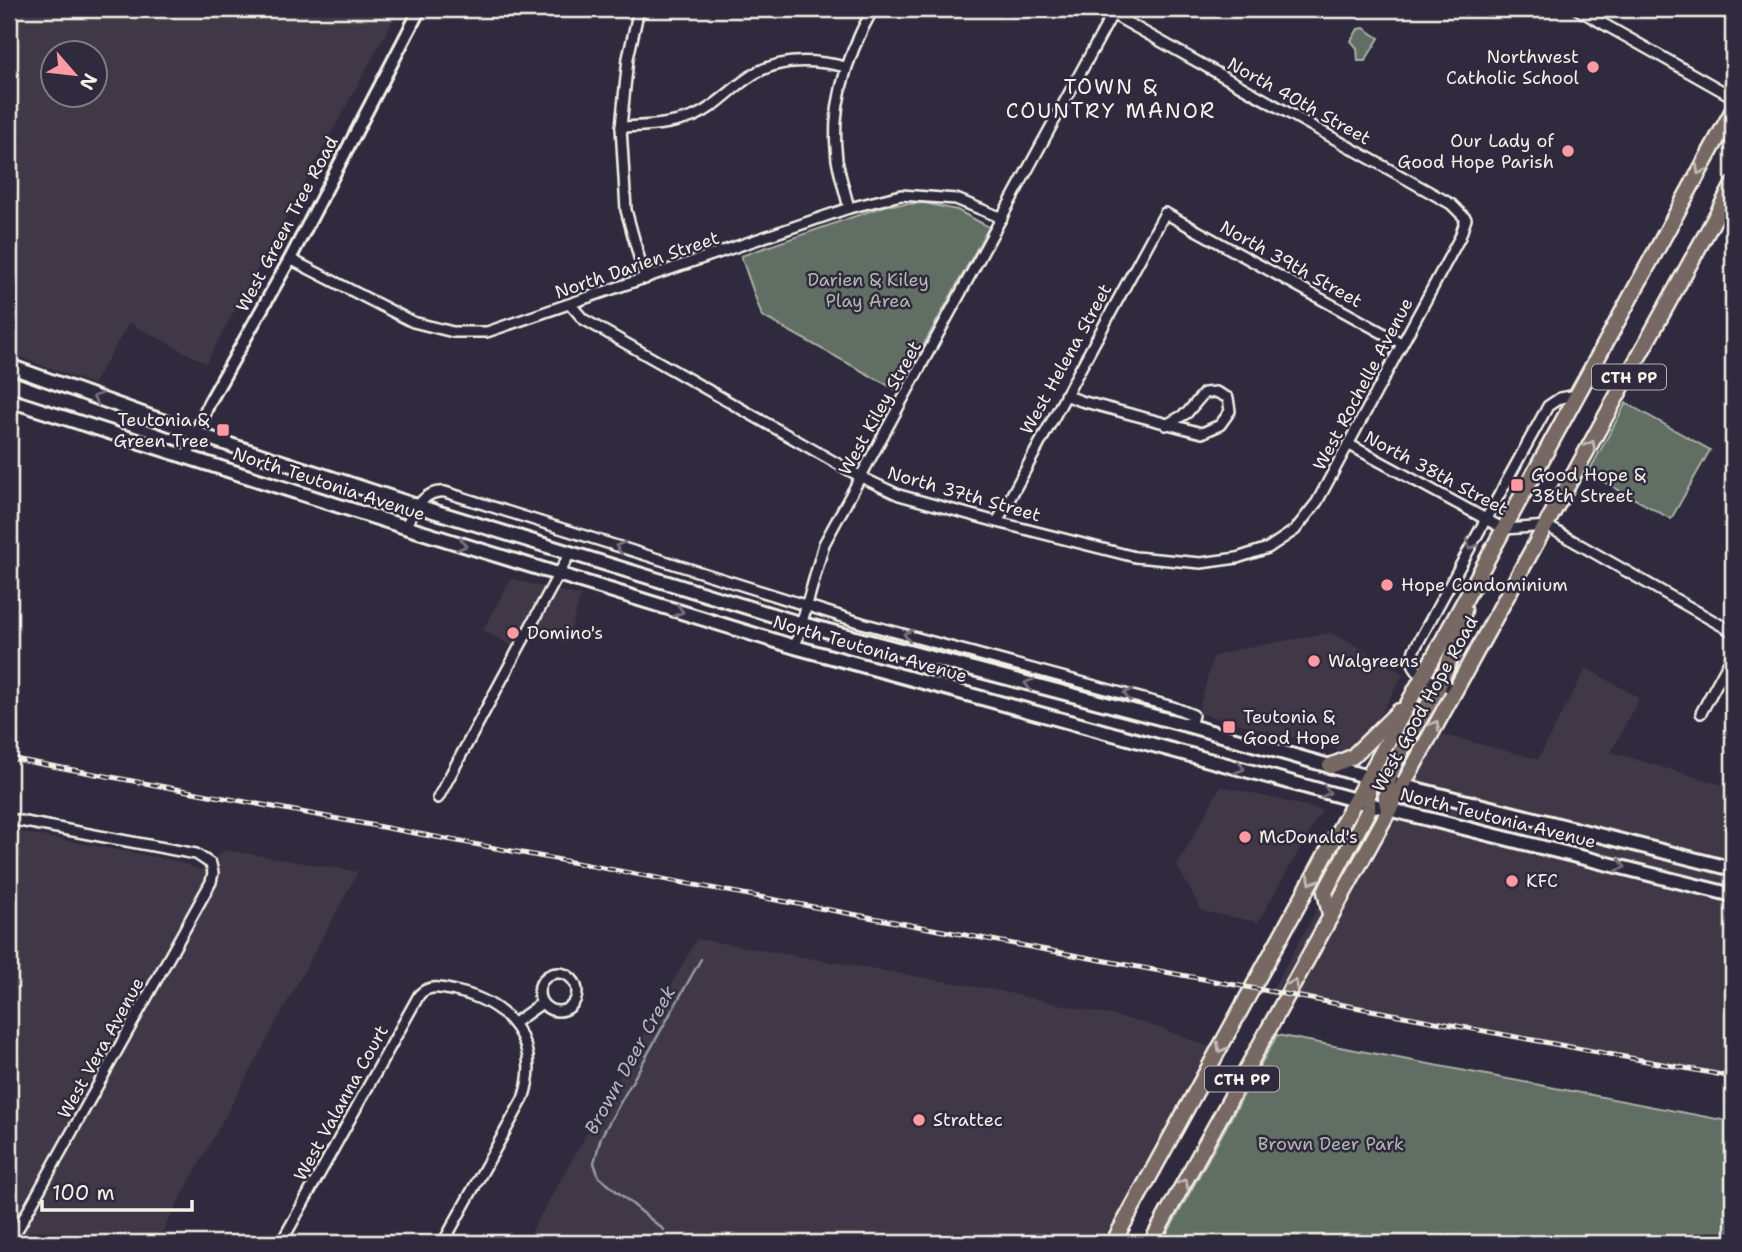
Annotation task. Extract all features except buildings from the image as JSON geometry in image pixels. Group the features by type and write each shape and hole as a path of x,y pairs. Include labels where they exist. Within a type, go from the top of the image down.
{"main road":[{"name":"West Good Hope Road","path":"1368,777 1410,701 1418,672 1466,599 1733,110"},
{"name":"West Good Hope Road","path":"1395,783 1455,690 1733,185"},
{"name":"North Teutonia Avenue","path":"9,366 195,433 417,506 802,624 1191,721 1368,777 1733,869"},
{"name":"North Teutonia Avenue","path":"9,400 405,527 795,647 1388,809 1733,895"},
{"path":"1388,809 1385,795 1395,783 1397,762 1440,684 1459,637 1466,599"},
{"path":"1329,766 1353,757 1410,701"},
{"path":"1330,914 1325,892 1364,820 1363,801 1368,777"},
{"name":"West Good Hope Road","path":"1113,1243 1363,801"},
{"name":"West Good Hope Road","path":"1151,1243 1388,809"}],"street":[{"name":"West Green Tree Road","path":"187,456 209,403 290,259 420,9"},
{"path":"639,9 628,58 621,127 626,210 645,279"},
{"path":"849,208 837,160 836,116 846,67 873,9"},
{"path":"1577,9 1733,97"},
{"name":"West Kiley Street","path":"795,647 824,544 1114,12"},
{"name":"North 40th Street","path":"1114,12 1451,204 1466,219"},
{"path":"621,127 665,125 698,115 748,77 770,66 803,60 846,67"},
{"name":"North Darien Street","path":"290,259 413,322 453,332 487,332 849,208 901,195 956,199 1002,218"},
{"name":"North 39th Street","path":"1165,213 1401,343"},
{"name":"West Helena Street","path":"997,522 1165,213"},
{"name":"West Rochelle Avenue","path":"1268,548 1295,530 1317,502 1460,237 1466,219"},
{"name":"North 37th Street","path":"571,305 583,319 861,477 899,495 1135,556 1198,563 1237,558 1268,548"},
{"path":"1065,395 1166,425 1202,433 1220,425 1230,411 1228,398 1216,391 1204,393 1187,413 1166,425"},
{"name":"West Good Hope Road","path":"1418,672 1414,650 1548,406 1560,398 1577,395"},
{"name":"North 38th Street","path":"1348,444 1504,529 1547,526"},
{"name":"North Teutonia Avenue","path":"417,506 435,491 446,492 862,623 1174,707 1191,721"},
{"path":"405,527 417,506"},
{"path":"1547,526 1733,632"},
{"path":"438,798 570,553"},
{"path":"1701,713 1733,653"},
{"path":"1418,672 1455,690"},
{"name":"West Vera Avenue","path":"9,819 196,855 205,858 212,866 213,873 211,882 10,1243"},
{"path":"555,974 562,974 572,980 576,998 569,1007 558,1011 542,1003 539,991 544,980 555,974"},
{"name":"West Valanna Court","path":"281,1243 419,995 427,988 436,987 481,998 514,1023"},
{"path":"443,1243 528,1087 528,1057 514,1023 542,1003"}],"shaded area":[{"path":"9,9 399,9 206,363 129,323 93,384 9,353"},
{"path":"511,579 581,596 566,644 538,630 524,653 483,630"},
{"path":"1330,633 1403,674 1381,714 1344,751 1198,713 1213,657 1238,649"},
{"path":"1586,668 1639,698 1611,752 1733,788 1733,1077 1272,991 1416,728 1538,759"},
{"path":"1221,786 1322,810 1258,922 1202,911 1177,866"},
{"path":"9,830 177,861 200,870 225,850 358,872 156,1243 20,1243 26,1230 9,1221"},
{"path":"697,939 990,989 1146,1023 1220,1051 1113,1243 525,1243"}],"green space":[{"path":"1364,28 1379,38 1365,61 1358,61 1357,48 1351,41 1358,29"},
{"name":"Darien & Kiley Play Area","path":"924,203 957,210 989,227 898,391 762,316 741,256 887,205"},
{"path":"1626,403 1710,450 1671,519 1588,473"},
{"name":"Brown Deer Park","path":"1277,1035 1733,1122 1733,1243 1162,1243"}],"waterway":[{"name":"Brown Deer Creek","path":"664,1230 599,1177 594,1163 601,1137 701,959"}],"railway":[{"path":"9,758 1733,1077"}],"place":[{"name":"Northwest Catholic School","path":"1593,67"},
{"name":"Our Lady of Good Hope Parish","path":"1568,151"},
{"name":"Teutonia & Green Tree","path":"223,430"},
{"name":"Good Hope & 38th Street","path":"1517,485"},
{"name":"Hope Condominium","path":"1387,585"},
{"name":"Domino's","path":"513,633"},
{"name":"Walgreens","path":"1314,661"},
{"name":"Teutonia & Good Hope","path":"1229,727"},
{"name":"McDonald's","path":"1245,837"},
{"name":"KFC","path":"1512,881"},
{"name":"Strattec","path":"919,1120"}],"district":[{"name":"TOWN & COUNTRY MANOR","path":"1111,99"}]}
